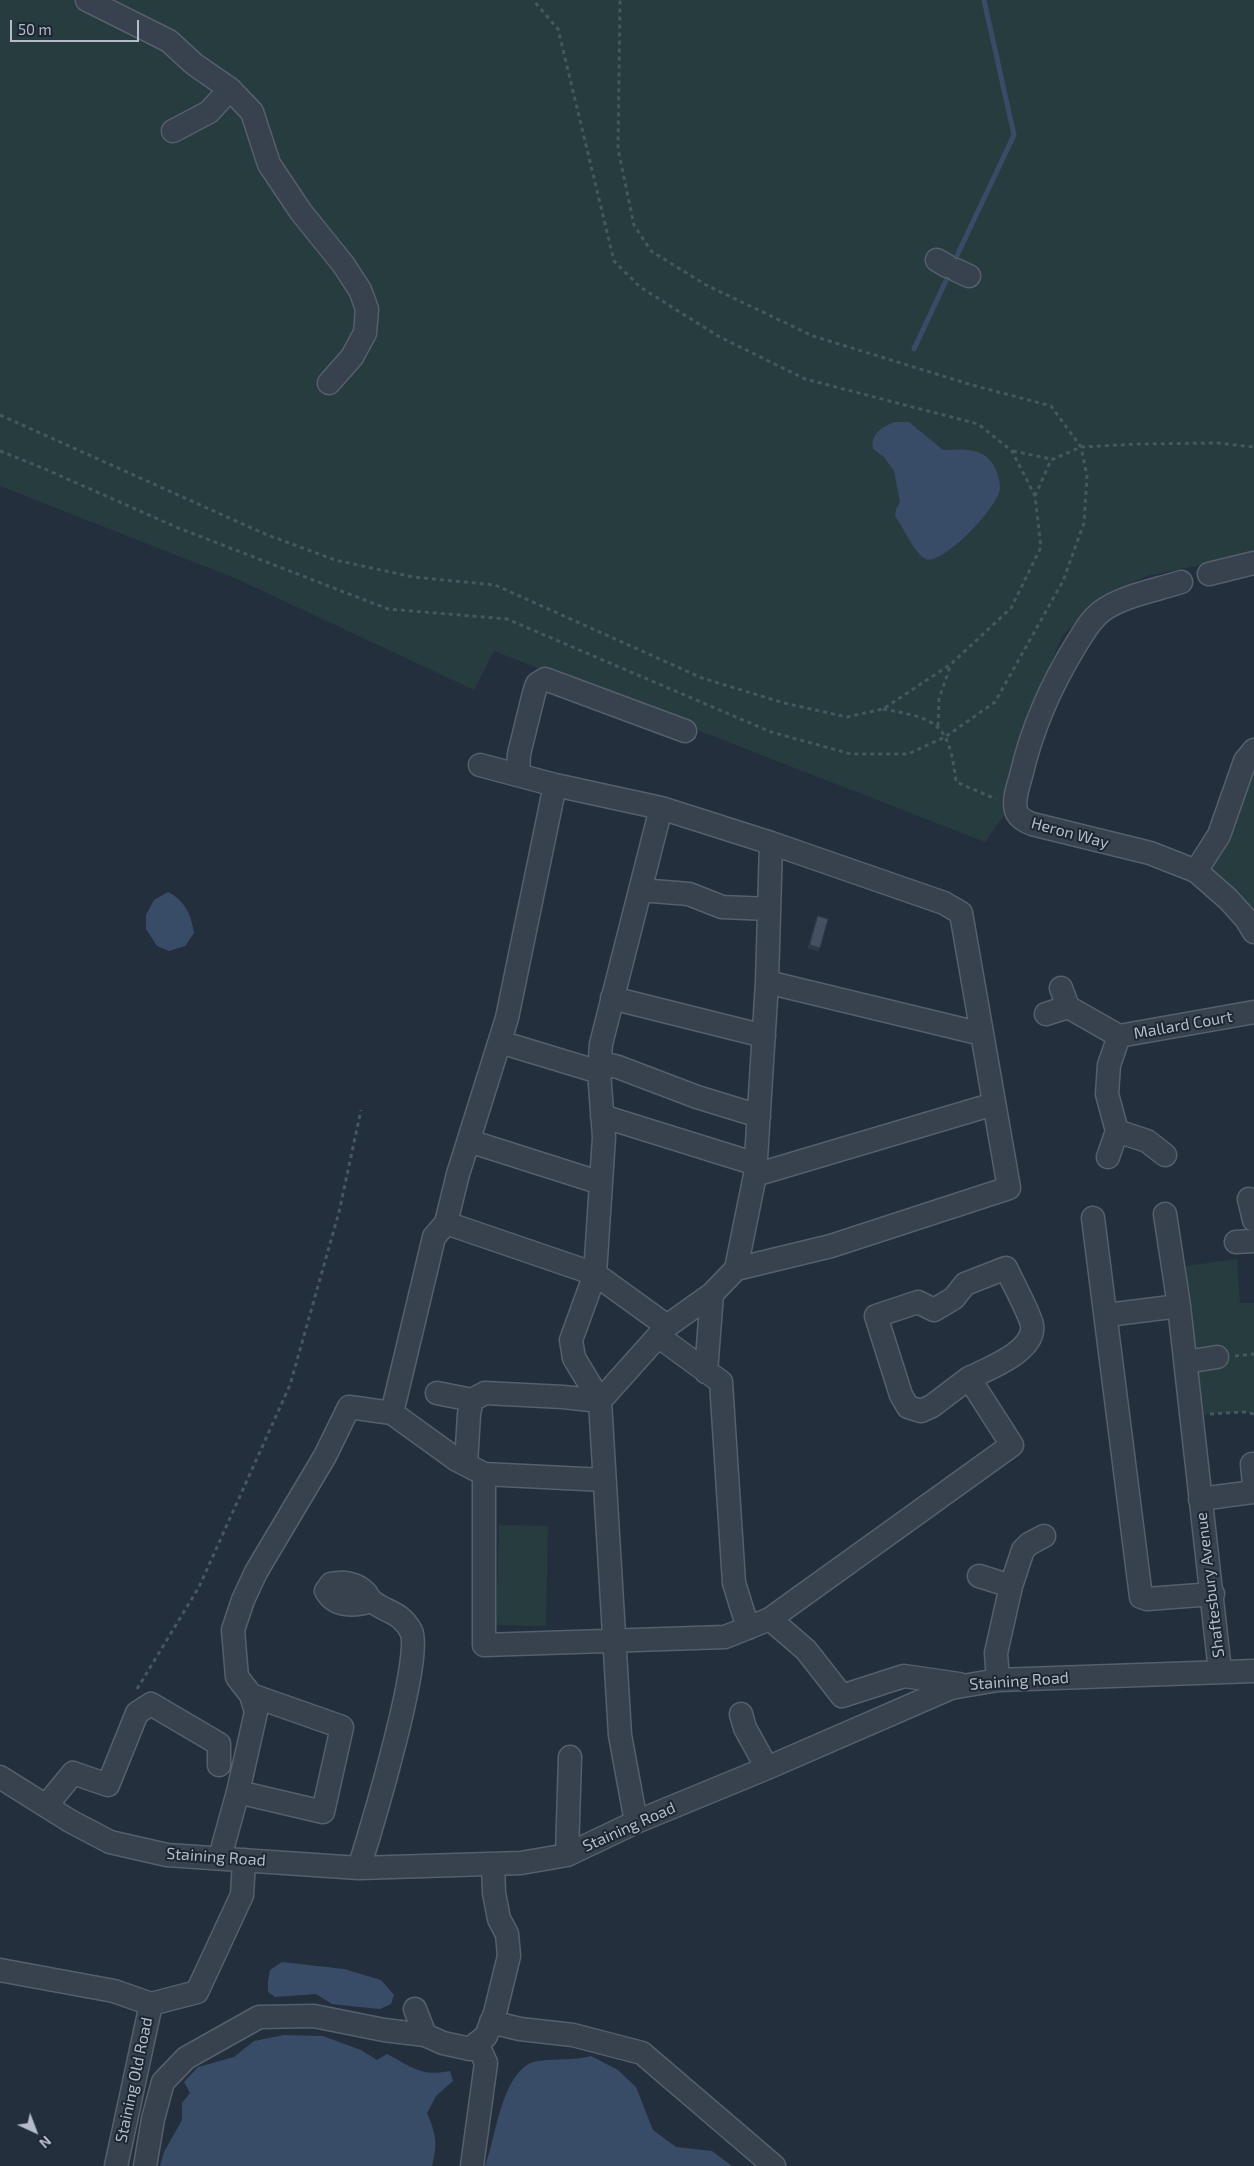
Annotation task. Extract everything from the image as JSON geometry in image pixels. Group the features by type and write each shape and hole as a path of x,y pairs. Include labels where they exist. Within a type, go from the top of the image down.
{"street":[{"path":"87,0 169,41 194,64 230,89 252,112 269,164 301,212 343,264 360,290 368,309 365,333 352,357 329,384"},
{"path":"173,131 209,112 230,89"},
{"path":"287,221 289,195"},
{"path":"1209,574 1254,563"},
{"name":"Heron Way","path":"1181,582 1117,602 1102,610 1090,622 1044,704 1029,741 1016,797 1017,809 1024,820 1032,824 1150,853 1196,871 1228,898 1246,919 1254,932"},
{"path":"518,775 519,754 534,694 537,684 545,679 684,731"},
{"path":"1196,871 1219,835 1245,761 1254,750"},
{"path":"480,765 556,785 661,808 771,843 944,904 961,913 1009,1188 831,1246 736,1269 712,1294 662,1331 600,1401"},
{"path":"392,1413 434,1237 446,1223 458,1174 509,1008 556,785"},
{"path":"636,1822 620,1735 600,1401 574,1358 571,1340 595,1274 604,1137 599,1072 601,1044 661,808"},
{"path":"736,1269 755,1170 764,1036 771,843"},
{"path":"640,890 689,894 722,907 769,909"},
{"path":"766,982 982,1034"},
{"path":"612,998 764,1036"},
{"path":"1046,1014 1064,998 1120,1036"},
{"name":"Mallard Court","path":"1117,1131 1107,1094 1109,1065 1120,1036 1254,1012"},
{"path":"500,1042 599,1072"},
{"path":"599,1072 610,1064 697,1097 759,1116"},
{"path":"602,1116 755,1170 994,1104"},
{"path":"1108,1157 1117,1131 1147,1141 1165,1155"},
{"path":"469,1141 601,1182"},
{"name":"Shaftesbury Avenue","path":"1165,1214 1186,1362 1220,1671"},
{"path":"1093,1218 1107,1315 1134,1598 1147,1599 1213,1594"},
{"path":"446,1223 595,1274 662,1331 706,1372 720,1382 734,1583 748,1628"},
{"path":"1006,1268 1032,1326 1028,1341 1016,1354 969,1378 932,1406 921,1411 908,1407 900,1395 876,1316 918,1302 934,1310 954,1298 965,1284 1006,1268"},
{"path":"706,1372 712,1294"},
{"path":"1107,1315 1179,1306"},
{"path":"1186,1362 1217,1357"},
{"path":"472,1400 469,1414 475,1469 484,1645 614,1642 725,1637 770,1619 1012,1445 969,1378"},
{"path":"438,1393 472,1400 485,1393 600,1401"},
{"path":"222,1858 223,1846 238,1792 256,1712 252,1695 237,1677 233,1630 243,1600 256,1572 325,1456 349,1407 392,1413 475,1469 604,1480"},
{"path":"1254,1464 1252,1464 1254,1485"},
{"name":"Shaftesbury Avenue","path":"1200,1499 1254,1492"},
{"path":"998,1680 996,1653 1011,1586 1023,1550 1029,1544 1044,1536"},
{"path":"979,1576 1011,1586"},
{"path":"359,1868 379,1801 411,1673 414,1648 412,1633 402,1617 372,1602"},
{"path":"770,1619 806,1650 842,1696 904,1676 963,1685"},
{"name":"Staining Road","path":"0,1777 46,1806 110,1842 167,1855 359,1868 493,1865 535,1862 568,1855 636,1822 767,1768 938,1693 963,1685 998,1680 1254,1671"},
{"path":"238,1792 323,1812 342,1727 252,1695"},
{"path":"46,1806 73,1773 108,1785 137,1712 151,1704 219,1744 218,1765"},
{"path":"741,1714 745,1728 767,1768"},
{"path":"568,1855 570,1757"},
{"name":"Staining Old Road","path":"116,2166 150,2004 197,1992 242,1895 244,1860"},
{"path":"145,2166 153,2119 163,2082 186,2058 260,2017 314,2016 384,2030 425,2035 443,2043 470,2049 486,2036 492,2022 510,1956 507,1934 499,1919 494,1893 493,1865"},
{"path":"0,1970 114,1991 150,2004"},
{"path":"415,2009 425,2035"},
{"path":"492,2022 520,2029 573,2035 642,2053 774,2166"},
{"path":"472,2166 486,2063 477,2043"}],"path":[{"path":"533,0 558,30 614,262 640,287 718,336 805,379 978,424 1012,450 1051,460 1081,447 1139,444 1218,444 1254,447"},
{"path":"0,451 45,468 176,527 388,609 508,619 771,732 851,754 908,754 945,737 995,702 1063,580 1084,523 1087,476 1081,447 1051,406 972,385 814,336 706,285 651,251 634,226 618,149 620,0"},
{"path":"0,415 265,534 335,560 413,577 495,585 702,678 784,703 847,718 884,709 951,664 1012,608 1041,547 1034,496 1012,450"},
{"path":"1034,496 1051,460"},
{"path":"938,726 939,699 951,664"},
{"path":"884,709 918,715 938,726 953,754 956,782 1017,809"},
{"path":"135,1693 199,1587 290,1385 339,1212 361,1110"},
{"path":"1192,1416 1243,1412 1254,1414"}],"green space":[{"path":"0,0 1254,0 1254,554 1147,576 1100,598 1062,636 1030,715 1011,806 985,842 494,651 474,690 237,579 0,486"},
{"path":"1254,760 1254,924 1208,877 1211,864"},
{"path":"1237,1259 1240,1303 1254,1303 1254,1414 1245,1412 1197,1415 1179,1267"},
{"path":"499,1525 548,1526 546,1626 496,1625"}],"water":[{"path":"895,422 909,422 943,450 959,449 981,453 992,462 1000,483 997,497 980,521 956,545 934,559 926,559 917,552 895,516 900,502 894,471 884,457 873,449 873,439 878,431"},
{"path":"168,892 183,904 191,920 194,933 185,946 169,951 157,946 146,929 146,915 154,900"},
{"path":"282,1962 344,1969 381,1980 394,1995 391,2004 380,2009 332,2004 316,1994 275,1997 268,1992 270,1970"},
{"path":"284,2035 323,2036 361,2050 377,2060 387,2054 410,2067 424,2072 440,2073 450,2071 453,2081 436,2096 427,2113 435,2139 432,2166 160,2166 164,2152 182,2120 182,2103 190,2093 184,2082 198,2067 234,2057 254,2041"},
{"path":"591,2056 618,2070 636,2087 653,2130 676,2147 712,2151 732,2166 485,2166 502,2105 508,2089 516,2076 526,2066 538,2061"}],"building":[{"path":"818,916 828,919 820,948 810,945"}],"waterway":[{"path":"953,264 1014,135 984,0"},
{"path":"914,349 950,272"}]}
